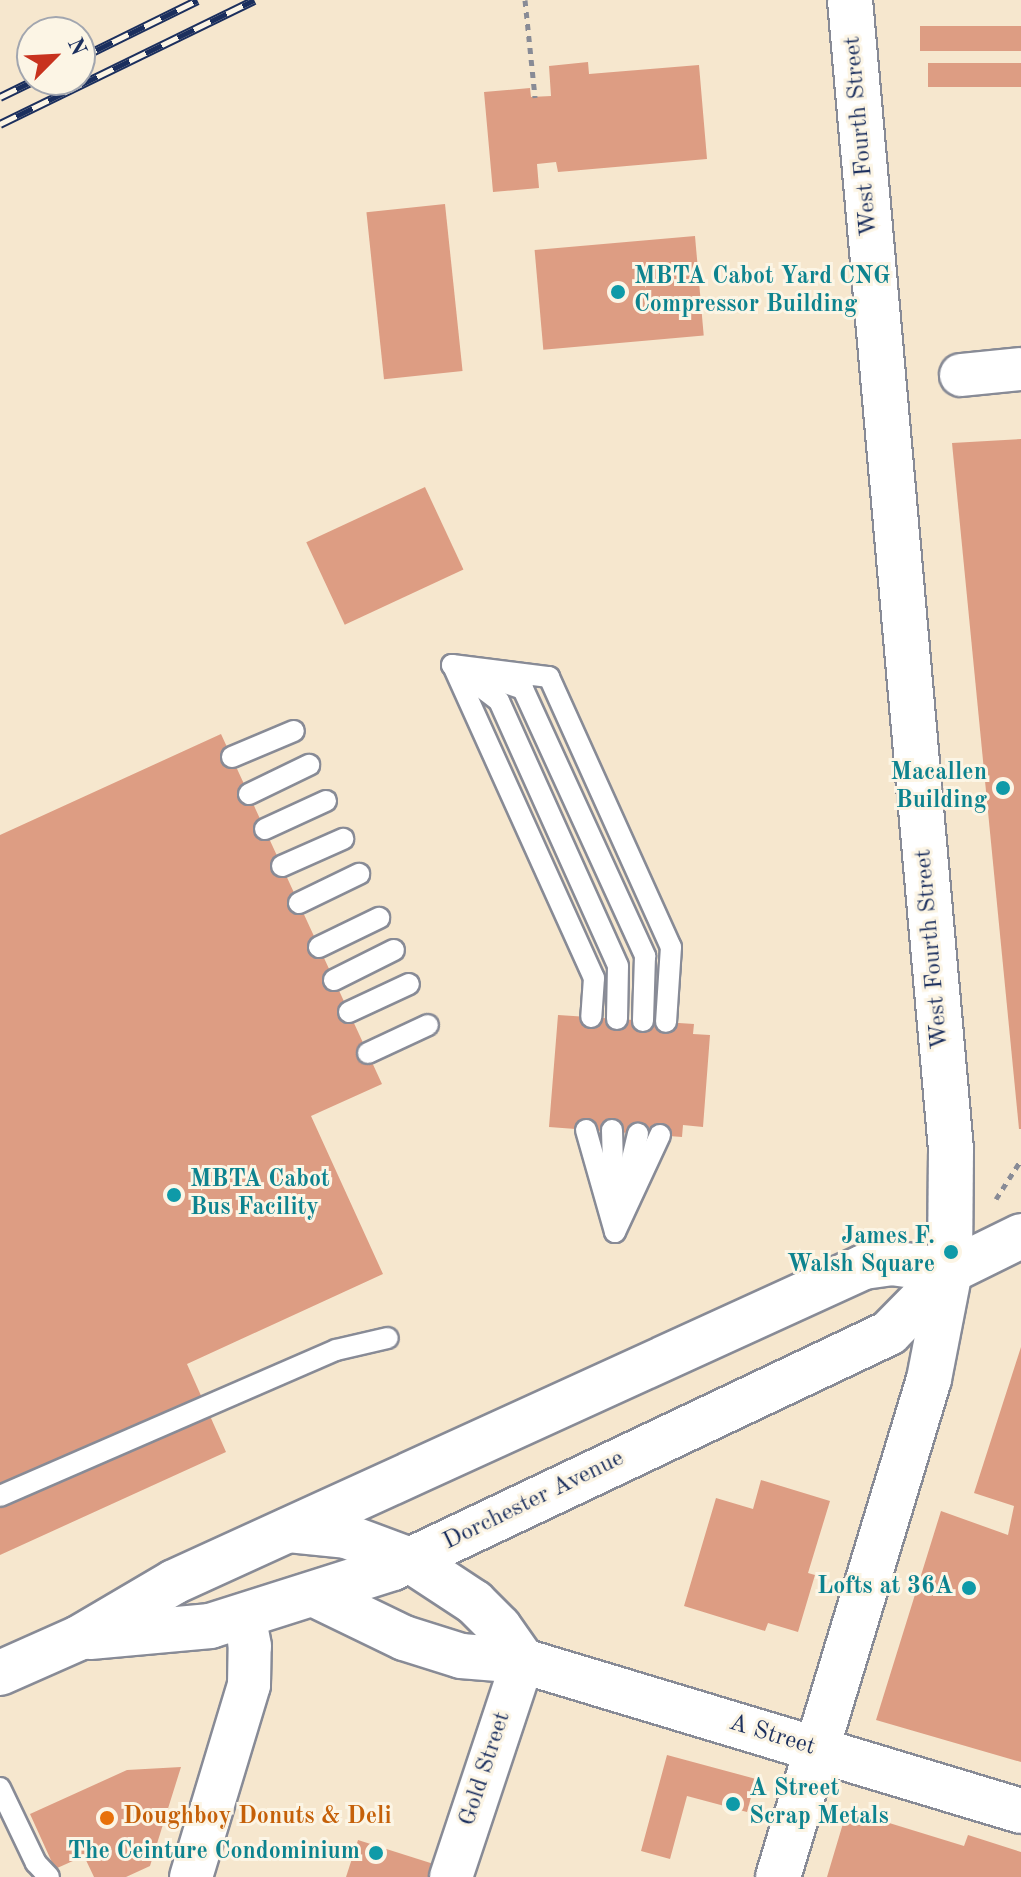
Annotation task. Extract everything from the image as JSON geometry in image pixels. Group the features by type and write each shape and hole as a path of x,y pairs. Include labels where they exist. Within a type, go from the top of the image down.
{"main road":[{"name":"West Fourth Street","path":"778,1877 929,1379 950,1271 951,1150 850,0"},
{"name":"Dorchester Avenue","path":"79,1638 197,1629 313,1594 410,1560 889,1333 950,1271 1021,1236"},
{"name":"Dorchester Avenue","path":"0,1673 79,1638 174,1582 864,1267 891,1263 950,1271"},
{"path":"289,1530 346,1536 410,1560 474,1602 499,1627 523,1661"},
{"name":"A Street","path":"313,1594 404,1638 432,1647 477,1659 523,1661 1021,1811"}],"street":[{"path":"961,375 1021,369"},
{"path":"191,1877 249,1685 250,1646 244,1616"},
{"name":"Gold Street","path":"451,1877 523,1661"}],"lane":[{"path":"452,665 594,978 591,1017"},
{"path":"452,665 499,701 618,966 617,1019"},
{"path":"452,665 523,689 645,956 643,1021"},
{"path":"452,665 549,677 671,947 666,1022"},
{"path":"232,757 294,731"},
{"path":"249,794 309,765"},
{"path":"265,829 326,801"},
{"path":"282,866 343,839"},
{"path":"299,903 359,874"},
{"path":"319,947 379,918"},
{"path":"334,980 394,950"},
{"path":"349,1012 409,984"},
{"path":"368,1053 428,1025"},
{"path":"586,1130 615,1232"},
{"path":"612,1130 615,1232"},
{"path":"615,1232 638,1134"},
{"path":"615,1232 660,1135"},
{"path":"0,1496 336,1350 388,1338"},
{"path":"0,1788 36,1863 49,1877"}],"path":[{"path":"525,0 535,97"}],"building":[{"path":"920,26 1021,26 1021,51 920,51"},
{"path":"588,62 589,74 699,65 707,159 558,172 556,162 537,164 539,188 493,192 484,92 530,88 531,97 551,96 549,66"},
{"path":"928,63 1021,63 1021,87 928,87"},
{"path":"445,204 463,371 384,379 366,212"},
{"name":"MBTA Cabot Yard CNG Compressor Building","path":"695,236 704,336 543,350 535,250"},
{"name":"Macallen Building","path":"1021,439 1021,1129 1019,1129 952,443"},
{"path":"425,487 463,569 345,625 306,542"},
{"name":"MBTA Cabot Bus Facility","path":"221,734 382,1084 311,1116 383,1274 187,1364 226,1452 0,1555 0,835"},
{"path":"558,1015 694,1024 693,1034 710,1035 703,1127 683,1125 682,1137 549,1127"},
{"name":"Lofts at 36A","path":"1021,1347 1021,1762 876,1720 941,1511 1008,1535 1014,1506 974,1493"},
{"path":"761,1480 830,1501 808,1573 815,1575 798,1632 768,1623 765,1631 684,1606 716,1498 753,1509"},
{"name":"A Street Scrap Metals","path":"667,1755 756,1779 747,1812 687,1796 670,1859 641,1851"},
{"path":"181,1767 150,1866 126,1877 94,1877 84,1856 55,1869 30,1814 127,1770"},
{"path":"847,1810 964,1846 968,1835 1021,1852 1021,1877 827,1877"},
{"name":"The Ceinture Condominium","path":"358,1840 440,1866 436,1877 346,1877"}],"railway":[{"path":"96,50 198,0"},
{"path":"0,124 254,0"},
{"path":"0,97 16,89"}],"place":[{"name":"MBTA Cabot Yard CNG Compressor Building","path":"618,292"},
{"name":"Macallen Building","path":"1003,788"},
{"name":"MBTA Cabot Bus Facility","path":"174,1195"},
{"name":"James F. Walsh Square","path":"951,1252"},
{"name":"Lofts at 36A","path":"969,1588"},
{"name":"A Street Scrap Metals","path":"733,1804"},
{"name":"Doughboy Donuts & Deli","path":"107,1818"},
{"name":"The Ceinture Condominium","path":"376,1853"}]}
